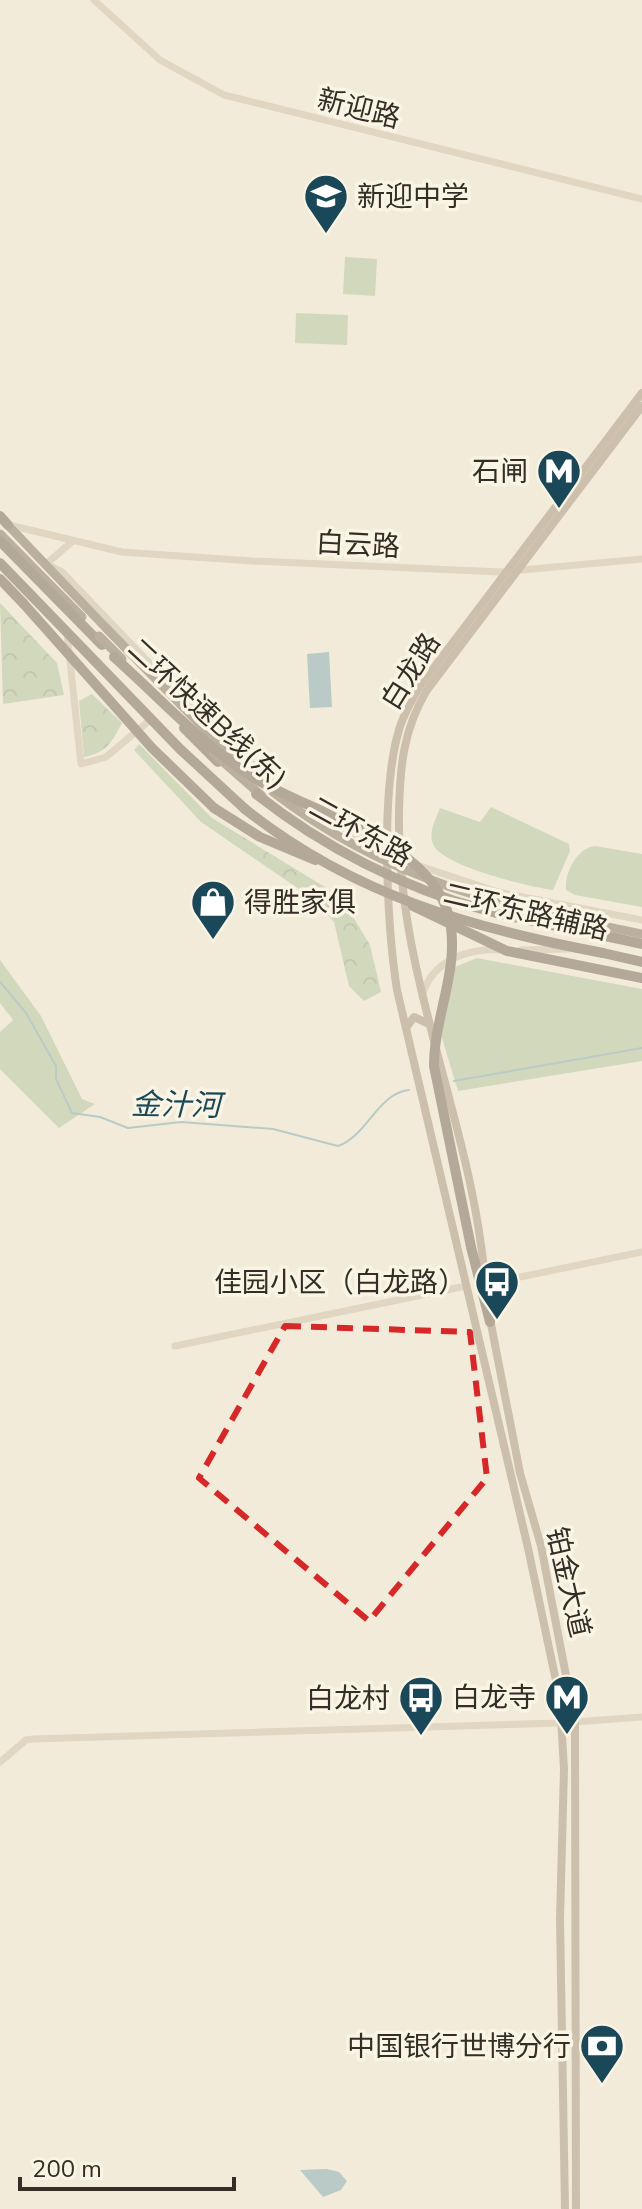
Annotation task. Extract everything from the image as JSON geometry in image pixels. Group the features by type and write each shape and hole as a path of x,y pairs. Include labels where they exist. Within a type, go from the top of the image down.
{"highway":[{"name":"二环快速B线(东)","path":"0,541 239,781 282,814 332,846 409,884 459,902 642,944"},
{"path":"0,564 205,773 251,813 302,849 390,895 453,919 642,961"},
{"path":"0,579 152,748 214,808 260,837 330,866"},
{"path":"114,657 231,761 291,797 354,827 405,859 430,881 448,912 453,949 434,1047 434,1066 471,1247 490,1322"},
{"path":"403,901 504,950 642,978"}],"main road":[{"name":"白龙路","path":"407,1031 394,970 389,895 393,753 399,728 420,686 642,393"},
{"name":"白龙路","path":"428,1024 403,901 400,773 407,730 427,690 642,406"},
{"path":"2,518 46,564 53,580"},
{"path":"0,534 53,580"},
{"path":"0,564 34,598"},
{"name":"二环东路","path":"53,580 240,778 341,849 399,879 469,906 642,944"},
{"name":"二环东路","path":"103,632 247,771 346,841 422,878 482,900 642,934"},
{"path":"407,1031 407,1024 414,1017 421,1017 428,1024"},
{"name":"铂金大道","path":"428,1024 461,1152 486,1284 490,1322 529,1505 541,1546 575,1722 576,2209"},
{"name":"铂金大道","path":"407,1031 553,1660 561,1723 565,2209"},
{"path":"517,1509 525,1510 529,1505"}],"street":[{"name":"新迎路","path":"94,0 160,60 224,95 642,199"},
{"name":"白云路","path":"2,518 73,541 122,552 186,557 507,571 642,559"},
{"path":"46,564 73,541"},
{"name":"二环东路辅路","path":"46,564 62,572 224,740 291,797 389,852 498,892 642,920"},
{"name":"二环东路辅路","path":"0,579 34,598 150,720 237,804 279,835 330,866 403,901 489,929 642,961"},
{"path":"67,633 81,764 106,757 150,720"},
{"path":"422,1002 428,981 453,959 476,949 590,949"},
{"path":"486,1284 642,1252"},
{"path":"175,1346 466,1286"},
{"path":"0,1762 26,1740 33,1739 561,1723 642,1717"}],"highlighted area":[{"path":"285,1326 470,1332 487,1478 369,1621 199,1478"}],"green space":[{"path":"345,257 377,259 375,296 343,294"},
{"path":"296,313 348,315 347,345 295,343"},
{"path":"0,603 57,663 64,695 3,704"},
{"path":"92,694 122,723 108,746 84,757 79,701"},
{"path":"139,744 212,818 330,890 347,907 370,945 381,992 364,1001 349,986 334,922 312,898 201,822 134,750"},
{"path":"491,807 569,844 570,851 553,890 468,867 452,860 433,844 432,830 440,808 480,822"},
{"path":"595,846 642,854 642,907 575,895 566,890 567,876 573,862 583,851"},
{"path":"477,958 642,989 642,1061 458,1091 439,1028 450,969"},
{"path":"0,960 41,1016 82,1099 95,1104 59,1128 0,1069 0,1032 13,1020 0,1003"}],"water":[{"path":"329,652 332,707 310,708 307,654"},
{"path":"300,2170 339,2172 347,2181 341,2190 323,2197"}],"waterway":[{"name":"金汁河","path":"0,982 26,1013 56,1066 56,1079 72,1113 100,1117 128,1128 181,1122 273,1129 338,1146 357,1133 389,1099 409,1090"},
{"name":"金汁河","path":"454,1081 642,1048"}],"place":[{"name":"新迎中学","path":"326,235"},
{"name":"石闸","path":"559,510"},
{"name":"得胜家俱","path":"213,941"},
{"name":"佳园小区（白龙路）","path":"497,1321"},
{"name":"白龙寺","path":"567,1736"},
{"name":"白龙村","path":"421,1737"},
{"name":"中国银行世博分行","path":"602,2085"}]}
